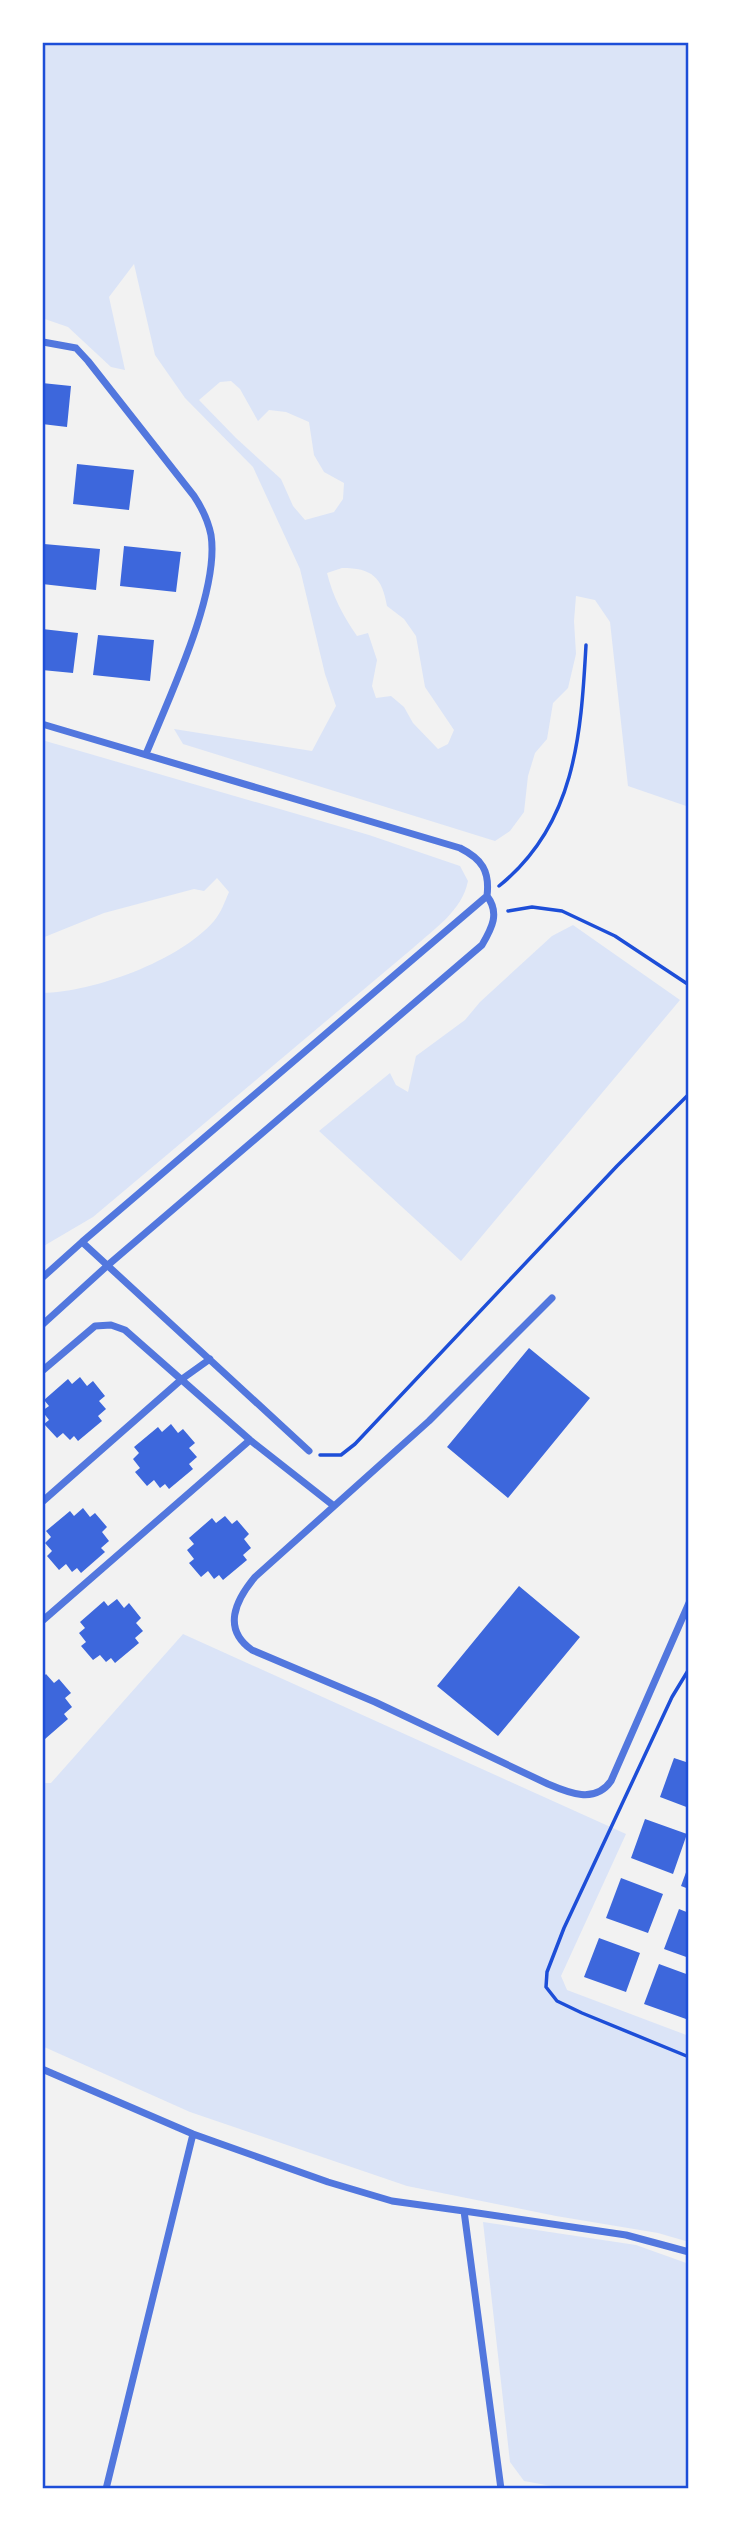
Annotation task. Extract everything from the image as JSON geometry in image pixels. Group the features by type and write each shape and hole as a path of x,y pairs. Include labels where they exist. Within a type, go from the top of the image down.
{"street":[{"path":"43,342 76,348 88,361 194,496 205,513 211,536 209,583 185,659 146,754"},
{"path":"42,724 460,848 479,860 486,870 488,881 486,896 42,1278"},
{"path":"42,1325 108,1265 482,945 491,929 495,914 492,903 486,896"},
{"path":"82,1241 309,1451"},
{"path":"552,1298 429,1421 255,1577 245,1588 236,1609 234,1620 237,1636 252,1650 375,1702 548,1784 577,1795 588,1796 600,1792 611,1781 689,1604"},
{"path":"42,1371 89,1329 103,1324 125,1330 250,1440 334,1506"},
{"path":"42,1502 182,1379 210,1359"},
{"path":"42,1621 250,1440"},
{"path":"42,2069 193,2134 328,2182 392,2201 626,2235 689,2252"},
{"path":"106,2489 193,2134"},
{"path":"464,2211 501,2489"}],"path":[{"path":"486,896 521,868 545,837 562,799 580,726 586,645"},
{"path":"495,914 532,907 562,911 615,936 689,985"},
{"path":"309,1451 325,1457 341,1455 355,1444 617,1166 689,1094"},
{"path":"689,1669 672,1697 564,1928 547,1972 546,1987 556,2001 689,2057"}],"shaded area":[{"path":"42,42 689,42 689,807 628,786 610,622 595,600 576,596 576,654 568,688 553,703 547,739 535,753 528,776 524,812 510,831 495,841 183,744 174,729 312,751 336,706 325,674 300,569 253,467 185,398 155,355 134,264 109,297 125,370 111,367 68,327 42,318","holes":["231,381 240,389 258,421 269,410 286,412 309,422 314,455 324,472 344,483 343,499 334,512 305,520 293,506 281,479 199,400 220,382","342,568 361,570 374,576 382,588 387,606 404,619 416,636 425,687 454,730 448,744 438,749 413,723 404,707 391,696 376,698 372,686 377,660 368,633 357,636 339,606 327,573"]},
{"path":"42,740 369,835 460,866 468,881 460,901 430,934 93,1217 42,1247 42,993 86,987 134,972 158,961 199,936 221,911 229,892 217,878 204,891 194,889 104,913 42,938"},
{"path":"573,925 680,1000 461,1261 319,1131 390,1073 396,1085 408,1092 416,1056 465,1020 480,1002 552,936"},
{"path":"183,1634 626,1834 561,1976 567,1990 689,2036 689,2242 658,2233 407,2186 190,2112 42,2046 42,1783 51,1783"},
{"path":"483,2222 636,2245 689,2264 689,2489 568,2489 524,2481 510,2462"}],"building":[{"path":"42,383 71,386 67,427 42,424"},
{"path":"77,464 134,470 129,510 73,504"},
{"path":"44,544 100,549 96,590 42,584"},
{"path":"124,546 181,552 176,592 120,586"},
{"path":"42,629 78,633 73,673 42,670"},
{"path":"98,635 154,640 150,681 93,675"},
{"path":"529,1348 590,1398 508,1498 447,1447"},
{"path":"80,1377 87,1386 93,1381 105,1396 99,1401 106,1409 98,1416 102,1421 78,1441 74,1436 70,1440 63,1433 57,1438 44,1424 49,1420 42,1411 49,1406 44,1400 68,1379 72,1384"},
{"path":"171,1424 178,1433 183,1429 195,1443 189,1448 197,1457 189,1464 193,1469 169,1489 165,1484 160,1488 154,1480 147,1486 135,1472 140,1468 133,1459 139,1453 134,1447 158,1427 162,1432"},
{"path":"83,1508 90,1517 95,1513 107,1527 102,1532 109,1541 101,1548 105,1552 81,1573 77,1568 72,1572 66,1564 59,1570 47,1556 52,1551 45,1543 51,1537 46,1531 70,1511 74,1516"},
{"path":"225,1516 232,1524 237,1520 249,1534 244,1539 251,1548 243,1555 247,1560 223,1580 219,1575 214,1579 208,1571 201,1577 189,1563 194,1559 187,1550 194,1544 189,1538 212,1518 216,1523"},
{"path":"519,1586 580,1637 498,1736 437,1686"},
{"path":"117,1599 124,1608 129,1603 141,1618 136,1623 143,1631 135,1638 139,1643 115,1663 111,1658 106,1662 100,1655 93,1660 81,1646 86,1642 79,1633 85,1628 80,1622 104,1601 108,1606"},
{"path":"46,1674 54,1683 59,1679 71,1693 65,1698 72,1707 64,1714 68,1719 45,1739 42,1735 42,1678"},
{"path":"674,1758 689,1763 689,1808 660,1797"},
{"path":"645,1819 687,1834 673,1874 631,1858"},
{"path":"689,1864 689,1889 681,1886"},
{"path":"621,1878 663,1894 648,1933 606,1918"},
{"path":"679,1909 689,1913 689,1958 664,1949"},
{"path":"599,1938 640,1953 626,1992 584,1977"},
{"path":"659,1964 689,1975 689,2011 686,2019 644,2004"}]}
